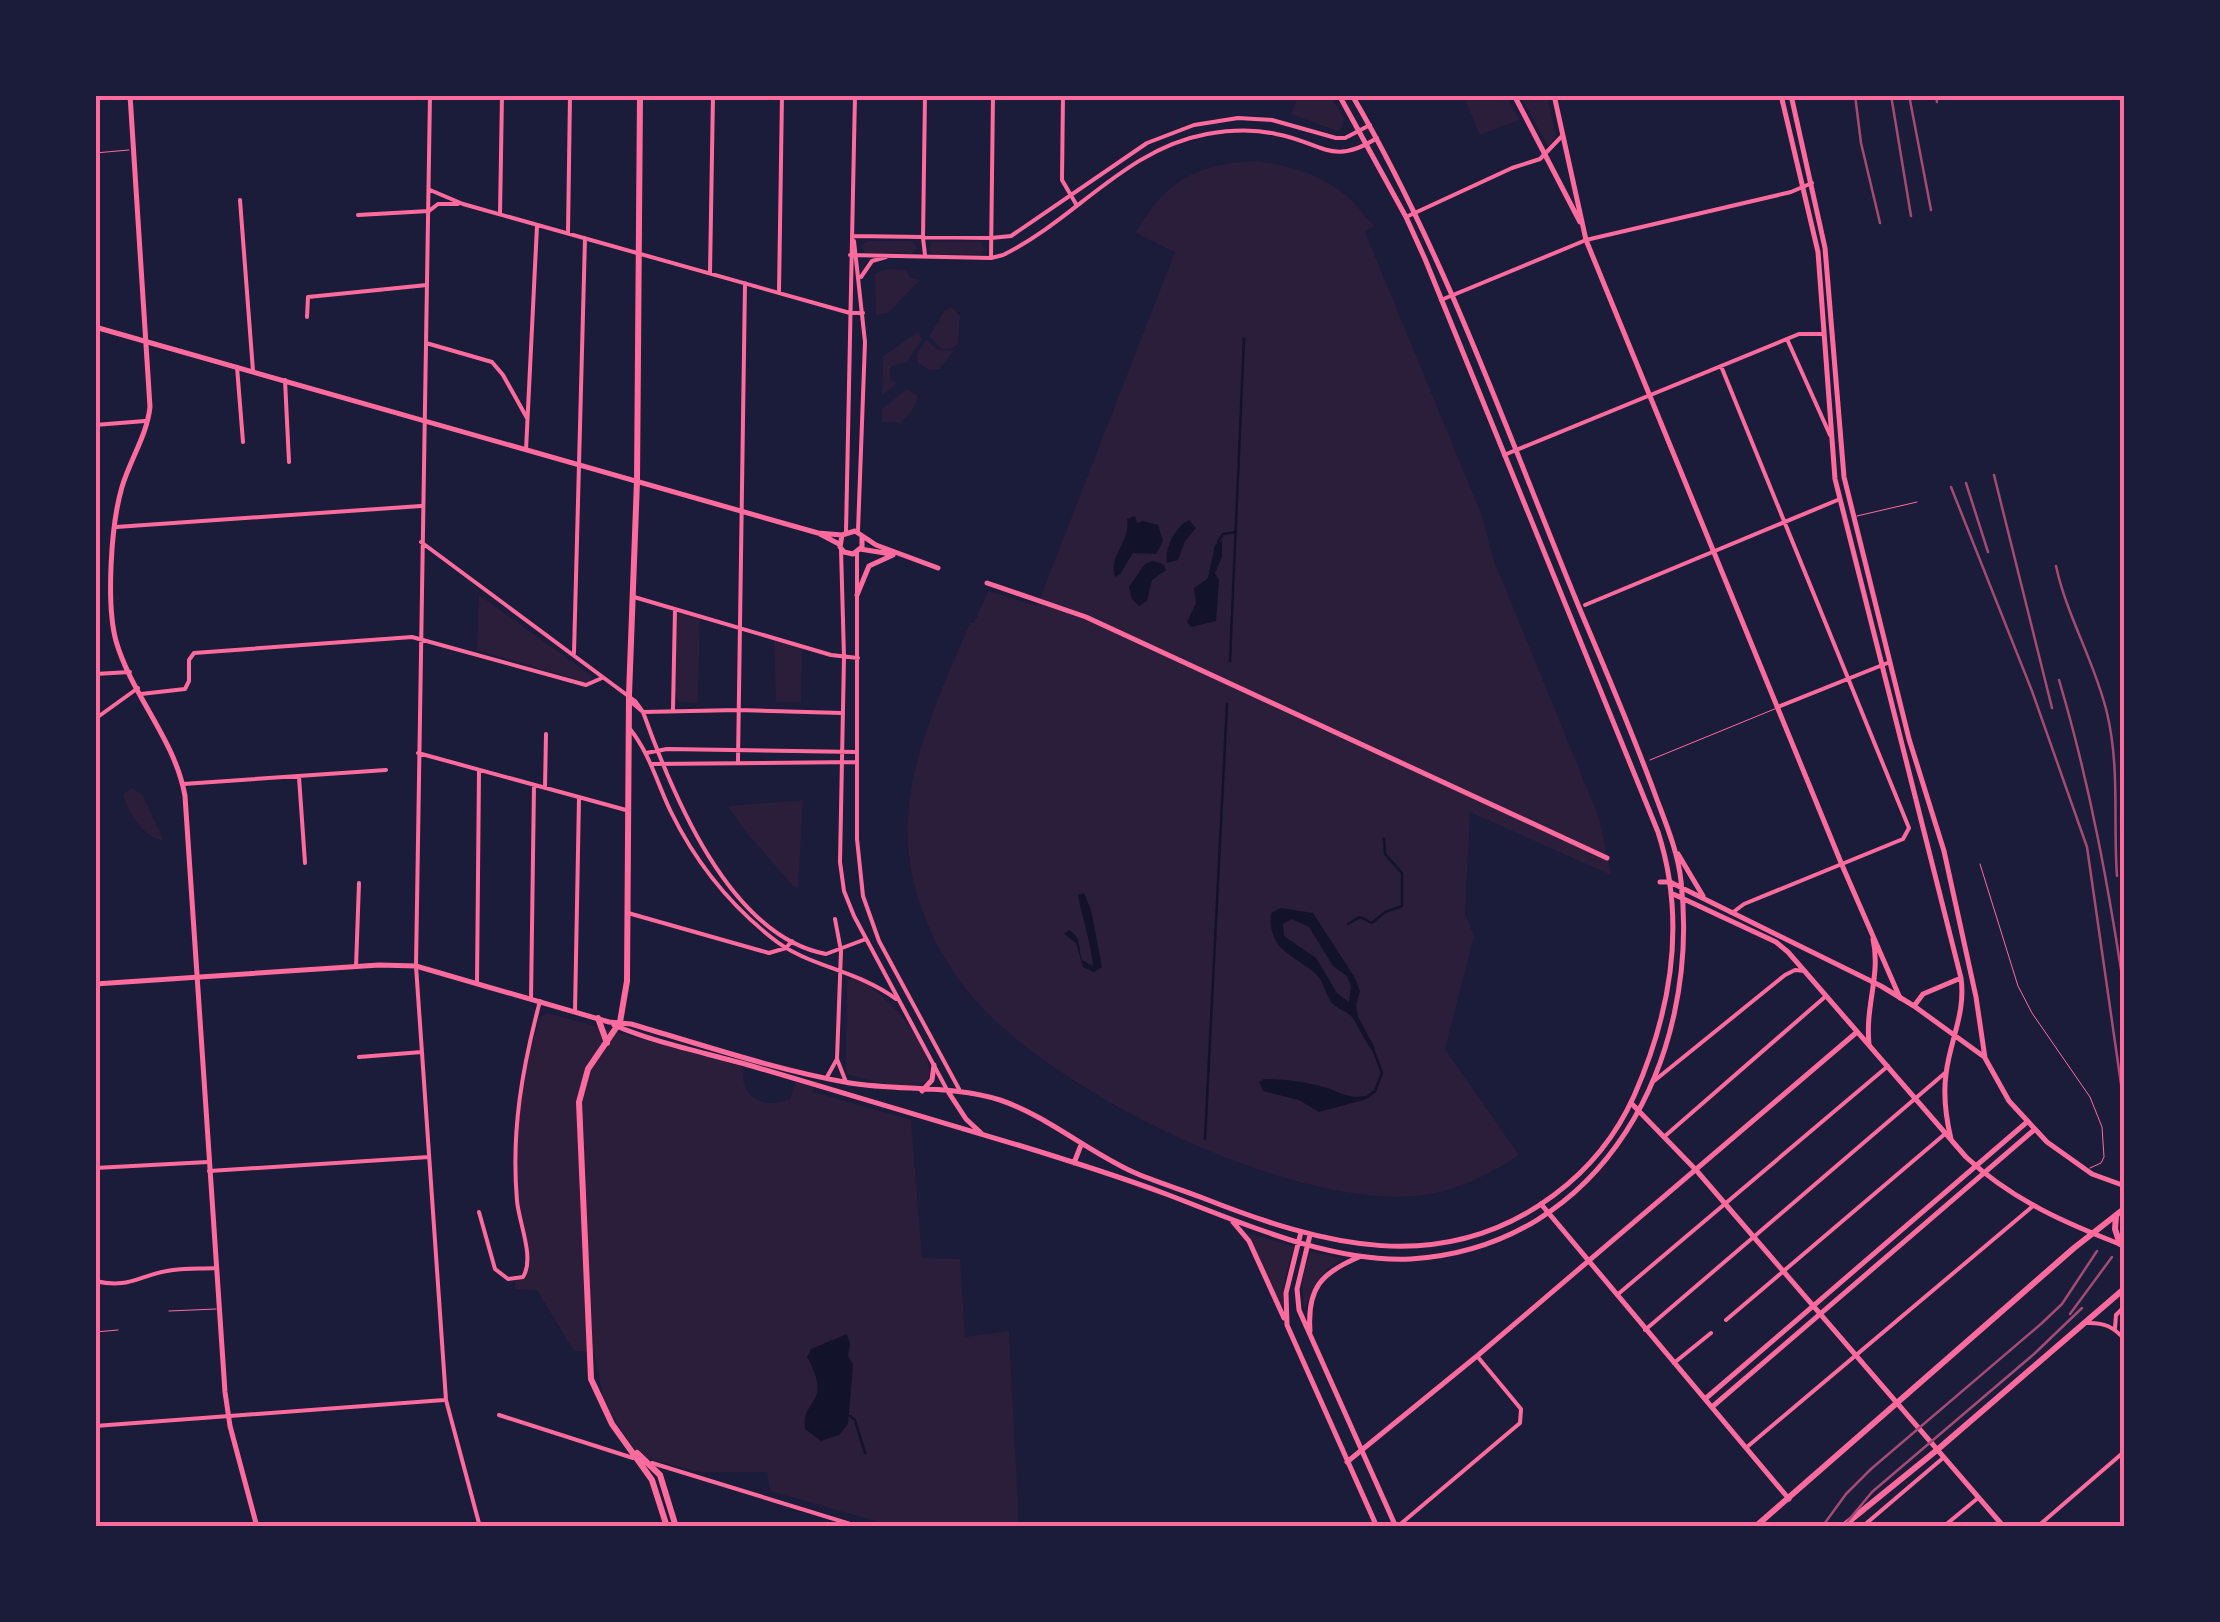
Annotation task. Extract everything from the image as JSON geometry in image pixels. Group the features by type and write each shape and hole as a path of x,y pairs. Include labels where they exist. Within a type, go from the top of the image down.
{"main road":[{"path":"130,95 149,421 122,486 110,594 112,622 116,641 173,754 183,784 228,1416 257,1527"},
{"path":"640,95 637,481 629,698 626,981 619,1025 588,1069 579,1096 588,1348 595,1390 628,1452 642,1460 667,1527"},
{"path":"95,984 416,966 608,1022 826,1078 964,1094 1011,1104 1146,1177 1310,1235 1380,1248 1434,1246 1480,1234 1541,1204 1591,1162 1631,1103 1659,1030 1669,987 1671,892 1665,882 1658,832 1441,300 1406,216 1339,95"},
{"path":"619,1025 1074,1163 1232,1221 1307,1244 1362,1255 1410,1259 1464,1250 1509,1234 1548,1214 1596,1174 1620,1144 1650,1084 1679,987 1683,899 1674,847 1647,762 1453,295 1416,210 1352,95"},
{"path":"1514,95 1571,210 1582,224"},
{"path":"1554,95 1586,240 1900,998"},
{"path":"1780,95 1818,252 1832,462 1886,664"},
{"path":"1791,95 1825,248 1842,464 1893,693 1900,742 1961,978 1963,1003 1946,1072 1945,1106 1951,1139"},
{"path":"95,327 818,533 860,536 938,568"},
{"path":"818,533 848,554 859,551 904,556"},
{"path":"840,547 844,533"},
{"path":"859,551 860,536"},
{"path":"857,595 869,566 893,555"},
{"path":"987,583 1086,617 1607,858"},
{"path":"1567,612 1582,606"},
{"path":"1893,693 1902,711 1944,851 1985,1058 1997,1084 2034,1130 2082,1168 2125,1186"},
{"path":"1894,714 1902,711"},
{"path":"1900,742 1910,739"},
{"path":"1632,770 1647,762"},
{"path":"1674,847 1706,900"},
{"path":"1931,854 1944,851"},
{"path":"1665,882 1873,982 1914,1006 1985,1058"},
{"path":"1671,892 1776,942 1977,1166 2033,1206 2122,1245"},
{"path":"1869,1044 1868,1007 1877,962 1872,934"},
{"path":"1914,1006 1920,996 1961,978"},
{"path":"598,1018 607,1044"},
{"path":"1347,1462 1857,1032"},
{"path":"922,1091 932,1080 934,1065"},
{"path":"949,1092 961,1112 984,1135"},
{"path":"961,1112 964,1094"},
{"path":"1631,1103 1785,1271 2004,1527"},
{"path":"1705,1398 2027,1122"},
{"path":"1712,1407 2034,1130"},
{"path":"1074,1163 1081,1145"},
{"path":"1541,1204 1788,1498"},
{"path":"1755,1527 2125,1208"},
{"path":"2116,1214 2115,1229 2122,1245"},
{"path":"1919,1216 1925,1223"},
{"path":"1232,1221 1252,1248 1376,1527"},
{"path":"1287,1325 1286,1293 1301,1232"},
{"path":"1310,1235 1297,1296 1310,1338 1396,1527"},
{"path":"1310,1338 1309,1306 1316,1288 1330,1272 1362,1255"},
{"path":"1874,1255 1880,1261"},
{"path":"1842,1527 1926,1460 1935,1448 2125,1288"},
{"path":"1759,1354 1766,1360"},
{"path":"1318,1395 1332,1388"},
{"path":"622,1438 660,1475 676,1527"},
{"path":"660,1475 667,1469"}],"street":[{"path":"430,95 416,966 446,1400 480,1527"},
{"path":"500,214 502,95"},
{"path":"568,233 570,95"},
{"path":"710,273 713,95"},
{"path":"779,292 782,95"},
{"path":"844,533 855,95"},
{"path":"925,95 926,256"},
{"path":"991,258 994,95"},
{"path":"1062,95 1062,180 1076,204"},
{"path":"854,239 991,238 1018,233 1147,142 1194,126 1223,120 1272,120 1336,138 1370,125"},
{"path":"1223,120 1224,132"},
{"path":"1299,140 1304,129"},
{"path":"850,255 991,258 1014,249 1165,146 1224,132 1254,131 1341,153 1378,138"},
{"path":"1406,216 1546,154 1564,135"},
{"path":"1441,300 1586,240 1812,183"},
{"path":"430,190 463,204 850,314 863,313"},
{"path":"240,200 253,371"},
{"path":"358,215 429,211 438,204 463,204"},
{"path":"526,450 537,224"},
{"path":"574,653 585,238"},
{"path":"854,239 865,360 860,536"},
{"path":"860,284 868,263 896,255"},
{"path":"738,761 745,282"},
{"path":"306,318 308,297 427,286"},
{"path":"1504,455 1786,339 1806,332 1824,334"},
{"path":"1786,339 1830,435"},
{"path":"426,343 492,362 527,418"},
{"path":"1721,366 1908,824 1903,839 1744,904 1732,913"},
{"path":"237,367 243,442"},
{"path":"285,380 290,462"},
{"path":"95,425 149,421"},
{"path":"847,453 862,452"},
{"path":"1582,606 1841,499"},
{"path":"116,527 422,506"},
{"path":"421,542 574,653 643,712 680,808 717,868 767,923 792,941 826,954 866,939"},
{"path":"840,547 844,562 842,876 849,904 866,939 949,1092"},
{"path":"859,551 856,762 858,854 866,908 891,966 964,1094"},
{"path":"634,596 844,658 858,658"},
{"path":"673,710 675,609"},
{"path":"95,719 140,691 185,689 189,681 188,660 194,653 420,638 586,685 603,677"},
{"path":"1778,707 1886,664"},
{"path":"95,674 130,672"},
{"path":"643,712 842,713"},
{"path":"630,729 646,752 672,813 708,874 726,896 786,948 876,984 900,1002"},
{"path":"545,788 546,734"},
{"path":"646,752 856,752"},
{"path":"418,753 629,811"},
{"path":"651,764 856,762"},
{"path":"183,784 386,770"},
{"path":"477,984 479,770"},
{"path":"299,777 305,863"},
{"path":"531,999 534,785"},
{"path":"575,1012 579,798"},
{"path":"672,813 680,808"},
{"path":"708,874 717,868"},
{"path":"356,967 359,884"},
{"path":"726,896 734,889"},
{"path":"628,912 769,953 786,948 792,941"},
{"path":"835,919 841,951 837,1059 846,1082"},
{"path":"1650,1084 1784,975 1795,970 1805,972"},
{"path":"1665,1136 1826,996"},
{"path":"479,1212 495,1270 508,1279 522,1276 528,1265 517,1200 516,1116 524,1058 540,1002"},
{"path":"359,1057 422,1052"},
{"path":"826,1078 837,1059"},
{"path":"1617,1296 1888,1066"},
{"path":"1645,1330 1946,1072"},
{"path":"1726,1320 1946,1133"},
{"path":"209,1170 429,1157"},
{"path":"95,1168 208,1162"},
{"path":"1747,1447 2033,1206"},
{"path":"95,1281 138,1282 165,1271 216,1268"},
{"path":"2114,1328 2116,1316 2125,1306"},
{"path":"2086,1323 2114,1328 2125,1340"},
{"path":"1674,1363 1711,1333"},
{"path":"1396,1527 1520,1424 1521,1409 1477,1356"},
{"path":"95,1426 446,1400"},
{"path":"499,1415 628,1452"},
{"path":"2037,1527 2125,1451"},
{"path":"1862,1527 1943,1458"},
{"path":"642,1460 860,1527"},
{"path":"1943,1527 1978,1497"}],"lane":[{"path":"95,153 132,150"},
{"path":"1854,517 1917,502"},
{"path":"1647,762 1778,707"},
{"path":"1980,864 2018,986 2098,1113 2104,1156 2095,1167 2082,1168"},
{"path":"169,1312 219,1309"},
{"path":"95,1332 118,1330"}],"shaded area":[{"path":"1299,95 1330,95 1344,119 1341,129 1337,131 1291,114"},
{"path":"1463,95 1506,95 1519,120 1480,135"},
{"path":"1520,95 1547,95 1556,137 1548,146"},
{"path":"1257,161 1296,169 1320,179 1343,193 1375,226 1365,232 1482,516 1493,558 1599,818 1611,875 1470,812 1465,914 1474,936 1445,1049 1519,1155 1469,1182 1428,1194 1363,1195 1305,1184 1244,1164 1181,1139 1065,1074 1016,1039 967,990 928,925 911,870 909,806 914,774 933,712 970,623 974,623 988,591 1037,606 1175,252 1136,233 1158,200 1185,178 1217,166"},
{"path":"868,241 912,241 917,248 911,254 865,253 861,246"},
{"path":"932,242 980,242 985,249 979,255 934,254 929,250"},
{"path":"886,269 906,270 910,278 920,280 888,313 876,315 875,274"},
{"path":"952,307 960,316 958,343 942,349 929,336 945,310"},
{"path":"918,332 922,339 907,362 891,366 890,380 898,383 882,395 883,356"},
{"path":"926,339 938,350 953,351 940,369 930,370 918,363 917,354"},
{"path":"907,389 917,395 912,410 901,423 882,422 882,409"},
{"path":"1135,516 1137,523 1158,525 1163,541 1156,554 1133,553 1115,577 1114,561 1126,535 1127,519"},
{"path":"1189,520 1196,528 1185,541 1178,560 1167,563 1172,538"},
{"path":"1222,541 1222,557 1215,573 1219,580 1216,621 1191,627 1187,622 1196,603 1194,588 1208,578 1215,545"},
{"path":"1145,564 1163,564 1166,570 1152,580 1147,601 1139,606 1129,587"},
{"path":"479,595 592,676 588,683 477,650"},
{"path":"676,610 700,616 698,703 679,702 674,693"},
{"path":"774,637 802,646 801,702 776,702"},
{"path":"131,788 142,794 164,841 143,830 133,817 123,795"},
{"path":"803,800 798,887 794,887 728,806"},
{"path":"1084,893 1102,967 1094,972 1083,967 1076,943 1064,934 1069,930 1073,933 1082,960 1093,966 1078,895"},
{"path":"1281,908 1313,913 1355,978 1360,991 1358,1017 1375,1048 1369,1046 1351,1016 1331,1002 1319,977 1278,944 1271,913","holes":["1292,919 1309,927 1333,966 1347,976 1351,986 1349,1002 1337,993 1316,958 1284,936 1283,924"]},
{"path":"854,977 892,1006 916,1036 929,1067 929,1080 900,1086 846,1074 847,988 848,980"},
{"path":"547,1013 743,1067 745,1087 762,1102 790,1099 796,1081 814,1087 813,1092 911,1120 922,1258 960,1259 965,1337 1009,1331 1019,1527 896,1527 770,1491 767,1472 700,1472 640,1457 605,1406 594,1352 574,1351 537,1290 515,1289 515,1281 523,1276 529,1257 516,1179 519,1109 533,1040 540,1017"},
{"path":"1264,1079 1309,1084 1367,1099 1319,1112 1299,1100 1263,1091 1259,1082"},
{"path":"1244,1232 1294,1247 1285,1277 1282,1309"},
{"path":"1310,1251 1343,1259 1318,1280 1304,1310 1302,1282"},
{"path":"847,1334 848,1356 853,1365 848,1424 839,1435 821,1441 805,1429 807,1412 817,1393 807,1357 811,1349"}],"waterway":[{"path":"1230,661 1244,339"},
{"path":"1218,542 1223,534 1236,532"},
{"path":"1205,1139 1227,704"},
{"path":"1348,924 1360,917 1372,923 1385,912 1402,906 1402,873 1385,854 1384,839"},
{"path":"1366,1098 1375,1091 1382,1073 1373,1049"},
{"path":"850,1416 855,1420 865,1453"}],"railway":[{"path":"1855,95 1861,143 1880,223"},
{"path":"1891,95 1911,216"},
{"path":"1909,95 1931,210"},
{"path":"1936,95 1937,102"},
{"path":"1994,475 2052,708"},
{"path":"1966,483 1988,552"},
{"path":"1951,487 2032,691 2087,847 2123,1098 2123,1168"},
{"path":"2056,566 2102,694 2111,733 2117,876"},
{"path":"2059,680 2098,837 2125,996"},
{"path":"1822,1527 1871,1469 2062,1304 2097,1251"},
{"path":"2070,1314 2112,1257"},
{"path":"1843,1527 1872,1492 2082,1308"}]}
